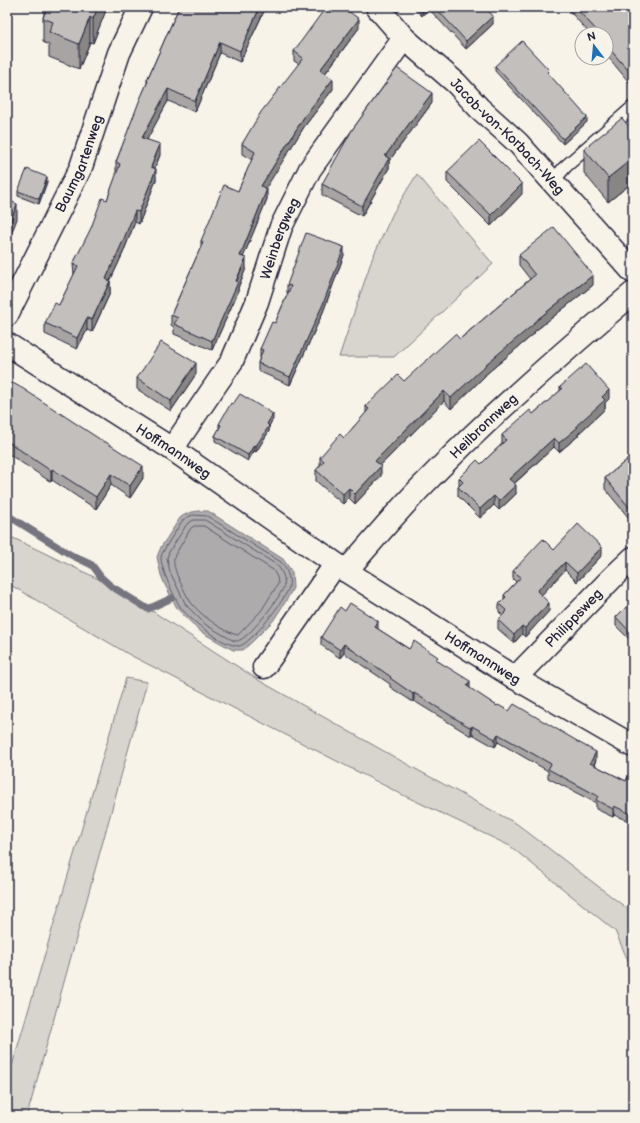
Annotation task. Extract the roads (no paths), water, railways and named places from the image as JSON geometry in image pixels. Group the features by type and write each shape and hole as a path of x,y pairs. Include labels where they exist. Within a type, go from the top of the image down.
{"street":[{"name":"Baumgartenweg","path":"7,315 81,167 119,53 141,7"},
{"name":"Jacob-von-Korbach-Weg","path":"376,7 404,38 456,82 479,108 518,143 633,272"},
{"name":"Weinbergweg","path":"172,449 232,361 257,302 281,227 310,169 404,38"},
{"name":"Heilbronnweg","path":"340,568 490,418 574,342 633,293"},
{"name":"Hoffmannweg","path":"7,344 172,449 340,568 515,678 633,746"},
{"name":"Philippsweg","path":"515,678 633,558"},
{"path":"264,667 340,568"}],"lane":[{"path":"552,181 565,167 633,108"}],"water":[{"path":"208,511 283,559 292,572 293,588 286,601 273,621 243,650 233,650 201,632 178,610 161,575 157,557 161,547 180,518 189,513"}],"waterway":[{"path":"7,515 71,555 92,565 101,577 111,586 148,609 172,598"}]}
